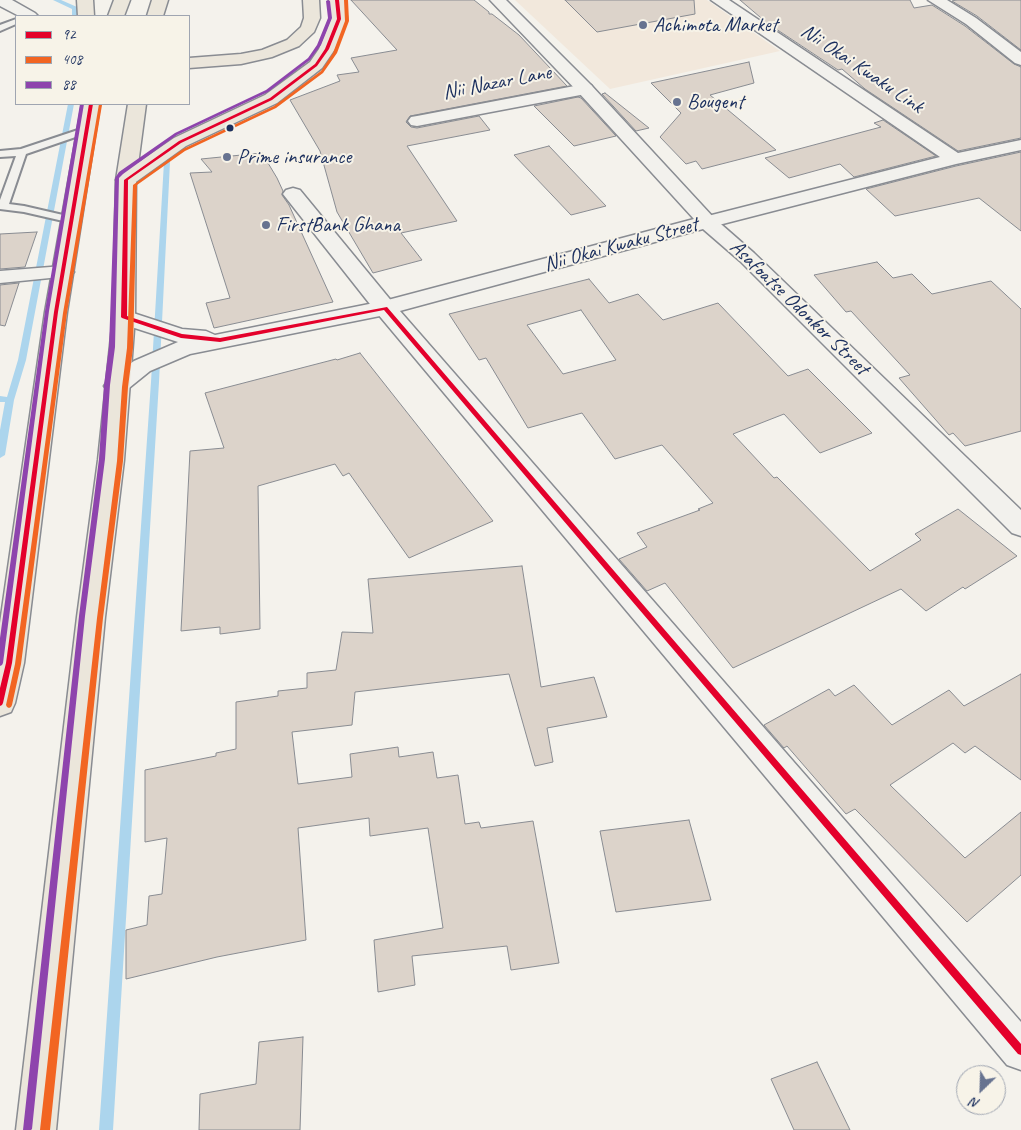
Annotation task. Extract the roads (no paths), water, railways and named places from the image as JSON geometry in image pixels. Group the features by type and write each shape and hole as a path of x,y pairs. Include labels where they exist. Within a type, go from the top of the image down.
{"main road":[{"path":"85,0 86,15"},
{"path":"116,15 122,0"},
{"path":"155,15 160,0"},
{"path":"190,63 241,59 266,54 293,43 308,29 312,18 311,0"},
{"path":"126,180 180,142 270,98 294,83 316,65 327,49 339,19 337,0"},
{"path":"0,703 9,664 63,272 91,105"},
{"path":"36,1130 90,626 111,460 116,386 124,317 126,180 137,105"}],"street":[{"path":"0,0 22,15"},
{"name":"Asafoatse Odonkor Street","path":"498,0 585,89 707,222 747,257 1021,526"},
{"name":"Nii Okai Kwaku Link","path":"719,0 955,159"},
{"path":"936,0 971,22 1021,60"},
{"name":"Nii Nazar Lane","path":"417,121 585,89"},
{"name":"Nii Okai Kwaku Street","path":"116,386 142,366 184,348 385,308 707,222 955,159 1021,145"},
{"path":"293,194 385,308 1021,1051"},
{"path":"0,277 63,272"},
{"name":"Nii Okai Kwaku Street","path":"124,317 150,328 181,336 220,340"}],"lane":[{"path":"0,28 15,21"},
{"path":"0,154 22,152 87,130"},
{"path":"22,152 2,207 24,209 72,220"}],"waterway":[{"path":"56,0 75,8 75,15"},
{"path":"10,400 22,360 71,105"},
{"path":"106,1130 155,382 167,162"},
{"path":"0,399 10,400"},
{"path":"0,455 10,400"}],"place":[{"name":"Achimota Market","path":"643,25"},
{"name":"Bougent","path":"677,102"},
{"name":"Prime insurance","path":"227,157"},
{"name":"FirstBank Ghana","path":"266,225"}]}
